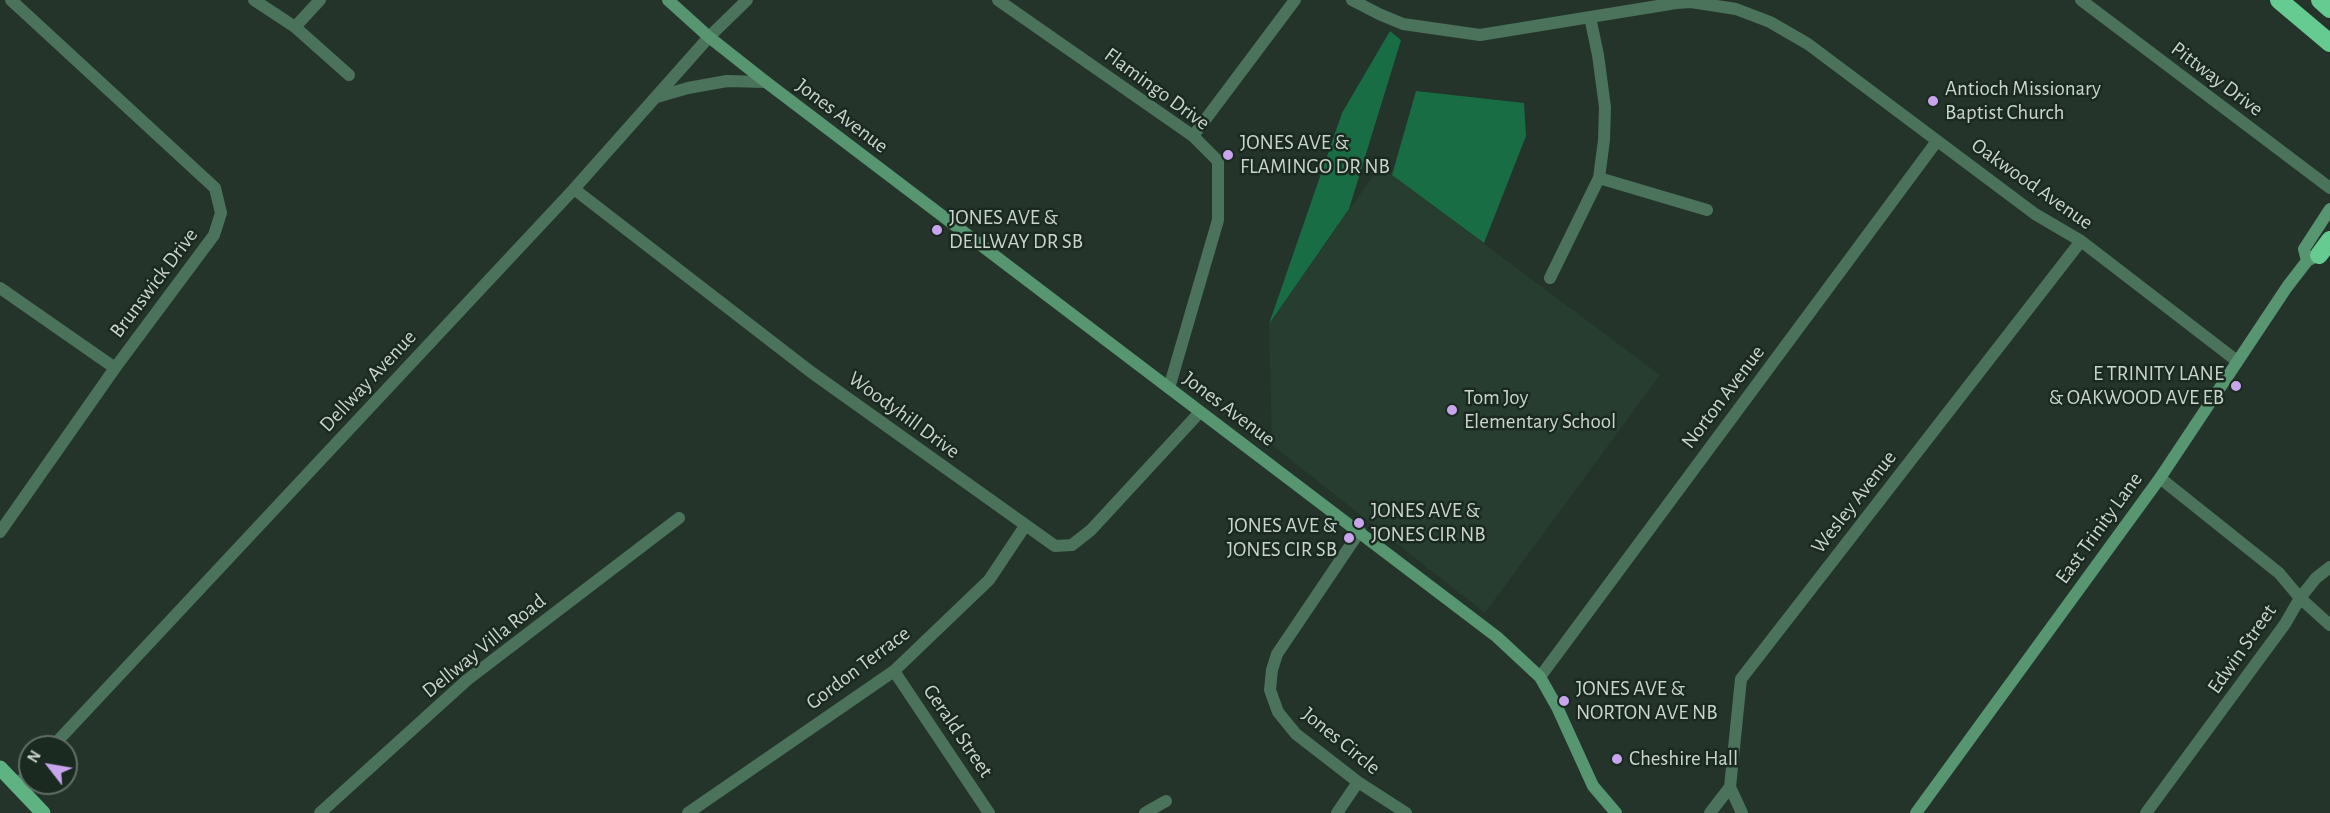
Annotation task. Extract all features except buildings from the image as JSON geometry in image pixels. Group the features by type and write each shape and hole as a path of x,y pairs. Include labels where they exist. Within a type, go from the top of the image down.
{"highway":[{"path":"2279,0 2330,43"},
{"path":"2320,0 2330,9"}],"main road":[{"path":"0,768 43,813"}],"street":[{"name":"Brunswick Drive","path":"0,532 115,368 214,235 221,213 215,188 11,0"},
{"path":"254,0 295,27 349,75"},
{"path":"295,27 320,0"},
{"name":"Jones Avenue","path":"668,0 709,37 766,82 1497,637 1540,677 1557,707 1593,786 1616,813"},
{"path":"709,37 747,0"},
{"name":"Flamingo Drive","path":"998,0 1193,136 1218,161 1218,220 1169,388"},
{"path":"1193,136 1295,0"},
{"name":"Oakwood Avenue","path":"1353,0 1403,24 1480,35 1691,2 1736,9 1770,22 1808,44 2035,214 2081,241 2237,361"},
{"name":"Pittway Drive","path":"2081,0 2330,188"},
{"path":"1550,278 1599,178 1605,108 1590,17"},
{"name":"Dellway Avenue","path":"63,735 574,189 709,37"},
{"name":"Jones Avenue","path":"656,97 727,81 766,82"},
{"name":"Norton Avenue","path":"1540,677 1937,141"},
{"path":"1599,178 1707,210"},
{"name":"Woodyhill Drive","path":"574,189 811,372 1055,546 1072,545 1091,530 1200,412"},
{"name":"East Trinity Lane","path":"2321,248 2304,249 2330,209"},
{"name":"Wesley Avenue","path":"1730,787 1741,679 2081,241"},
{"name":"East Trinity Lane","path":"1916,813 2160,478 2237,361 2321,248"},
{"path":"0,288 115,368"},
{"name":"Edwin Street","path":"2150,809 2285,624 2300,598 2279,573 2160,478"},
{"name":"Dellway Villa Road","path":"320,813 467,681 680,518"},
{"name":"Gordon Terrace","path":"688,813 894,671 989,580 1025,526"},
{"name":"Jones Circle","path":"1360,531 1278,654 1272,670 1270,690 1278,712 1296,734 1358,782 1406,813"},
{"path":"2330,567 2316,578 2300,598 2330,625"},
{"name":"Gerald Street","path":"894,671 989,813"},
{"path":"1337,813 1358,782"},
{"path":"1710,813 1730,787 1742,813"},
{"path":"1145,813 1166,801"},
{"path":"2150,809 2164,813"}],"shaded area":[{"name":"Tom Joy Elementary School","path":"1380,166 1660,375 1485,613 1272,445 1269,324"}],"green space":[{"path":"1390,31 1401,40 1349,209 1269,324 1342,113"},
{"path":"1416,91 1524,103 1526,136 1484,243 1392,175"}],"place":[{"name":"Antioch Missionary Baptist Church","path":"1933,101"},
{"name":"JONES AVE & FLAMINGO DR NB","path":"1228,155"},
{"name":"JONES AVE & DELLWAY DR SB","path":"937,230"},
{"name":"E TRINITY LANE & OAKWOOD AVE EB","path":"2236,386"},
{"name":"Tom Joy Elementary School","path":"1452,410"},
{"name":"JONES AVE & JONES CIR NB","path":"1359,523"},
{"name":"JONES AVE & JONES CIR SB","path":"1349,538"},
{"name":"JONES AVE & NORTON AVE NB","path":"1564,701"},
{"name":"Cheshire Hall","path":"1617,759"}]}
